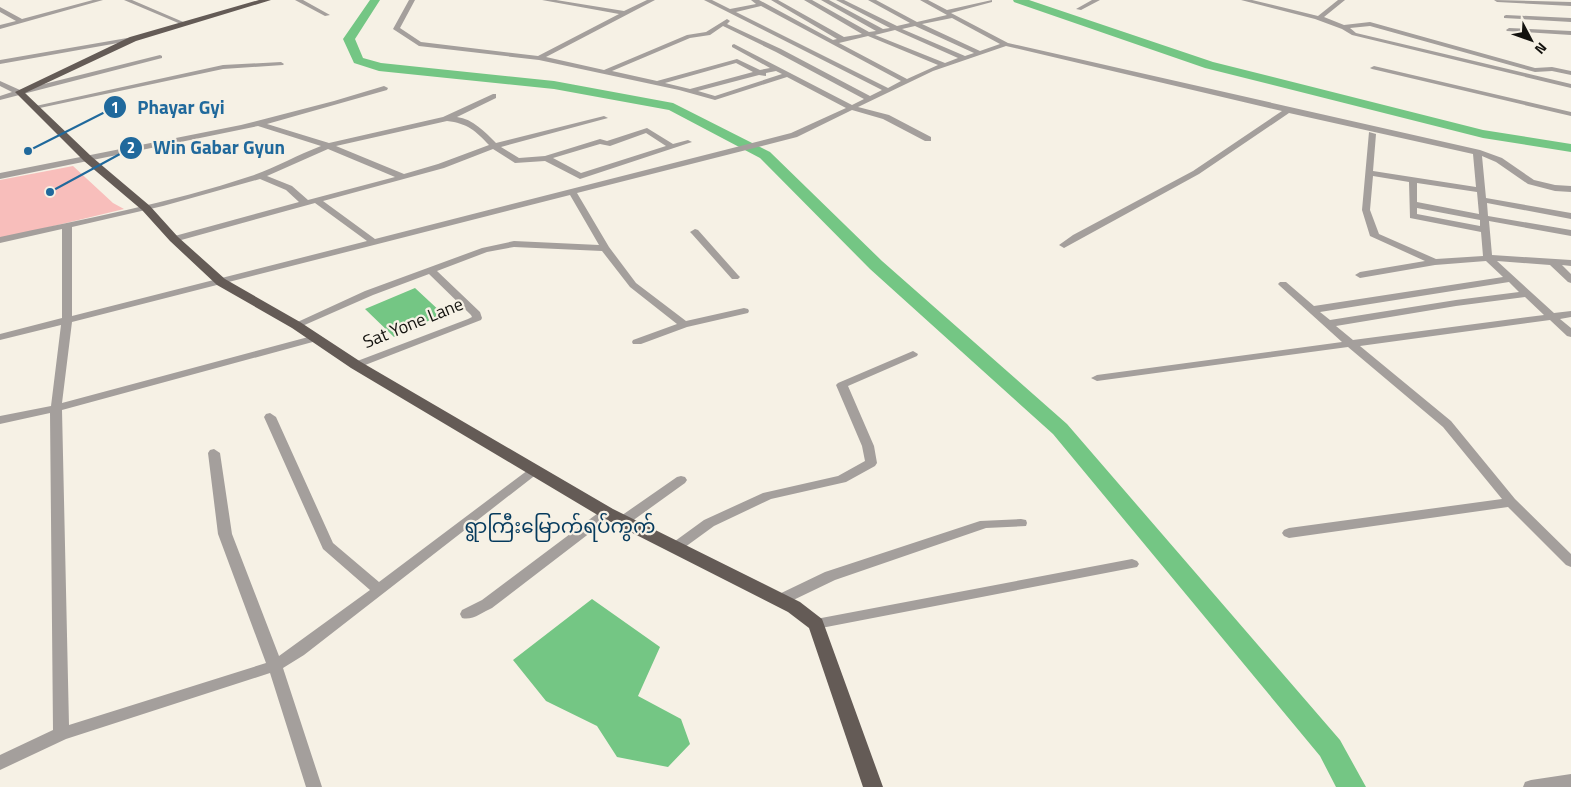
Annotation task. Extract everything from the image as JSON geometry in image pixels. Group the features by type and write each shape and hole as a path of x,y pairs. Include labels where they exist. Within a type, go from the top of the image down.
{"main road":[{"path":"267,0 133,39 19,92 88,158 146,208 174,239 221,282 296,325 356,365 607,513 794,607 816,624 873,787"}],"street":[{"path":"0,27 100,0"},
{"path":"127,0 185,24"},
{"path":"298,0 327,15"},
{"path":"412,0 396,29 419,44 539,58 657,83 715,98 789,74"},
{"path":"545,0 625,13"},
{"path":"592,8 606,0"},
{"path":"539,58 652,0"},
{"path":"707,0 738,15 906,81"},
{"path":"754,0 832,42 916,24 990,1"},
{"path":"730,11 778,0 844,40"},
{"path":"807,0 868,34 944,65"},
{"path":"824,0 882,31"},
{"path":"839,0 964,58"},
{"path":"871,0 916,24 980,53"},
{"path":"923,0 1006,44 1477,152 1499,160 1531,182 1555,188 1571,189"},
{"path":"1079,9 1098,0"},
{"path":"1244,0 1345,27 1354,34 1571,86"},
{"path":"1318,19 1342,0"},
{"path":"1497,0 1567,4 1570,22 1506,16"},
{"path":"0,9 21,21"},
{"path":"605,72 689,36 708,34 738,15"},
{"path":"723,24 759,39 870,99"},
{"path":"1345,27 1370,24 1535,70 1552,69 1571,73"},
{"path":"1509,30 1571,33"},
{"path":"0,62 133,39"},
{"path":"832,42 833,53"},
{"path":"0,336 221,282 794,135 906,81 944,65 1006,44"},
{"path":"734,46 852,108 886,117 928,139"},
{"path":"690,91 727,80 802,63 833,53"},
{"path":"833,53 888,90"},
{"path":"0,98 160,57"},
{"path":"657,83 737,61 774,79"},
{"path":"35,107 223,67 281,64"},
{"path":"1374,68 1571,114"},
{"path":"0,83 19,92"},
{"path":"0,176 257,123 344,102 384,88"},
{"path":"0,240 146,208 260,176 342,142 447,119 494,96"},
{"path":"1064,245 1082,232 1165,191 1220,159 1288,110"},
{"path":"174,239 403,177 494,146 604,118"},
{"path":"447,119 461,120 479,130 494,146 518,161 546,158 600,142 607,144 647,130 672,147"},
{"path":"257,123 327,147 403,177"},
{"path":"1372,134 1366,210 1375,236 1435,262"},
{"path":"546,158 580,176 688,142"},
{"path":"1477,152 1488,258 1571,334"},
{"path":"1370,173 1413,180 1571,216"},
{"path":"260,176 289,188 306,203"},
{"path":"1413,180 1413,216 1485,230"},
{"path":"572,191 605,248 633,285 684,326"},
{"path":"317,200 374,242"},
{"path":"1413,204 1571,234"},
{"path":"61,734 56,408 67,320 67,226"},
{"path":"695,232 735,277"},
{"path":"296,325 430,270 485,250 514,244 605,248"},
{"path":"1360,275 1435,262 1488,258 1571,262"},
{"path":"1553,262 1571,280"},
{"name":"Sat Yone Lane","path":"356,365 476,318 476,314 430,270"},
{"path":"1312,310 1510,279"},
{"path":"1283,284 1350,344 1447,424 1511,502 1571,562"},
{"path":"1327,324 1456,303 1526,294"},
{"path":"637,342 684,326 744,311"},
{"path":"1098,378 1549,315 1571,314"},
{"path":"0,420 56,408 316,338"},
{"path":"676,547 709,522 767,496 842,480 871,463 868,446 842,385 913,354"},
{"path":"270,417 328,546 378,589"},
{"path":"214,453 225,534 275,666 314,787"},
{"path":"0,763 61,734 275,666 299,651 536,470"},
{"path":"623,521 682,480"},
{"path":"1289,533 1511,502"},
{"path":"467,614 487,604 607,513"},
{"path":"780,600 830,576 985,524 1021,523"},
{"path":"816,624 1132,564"},
{"path":"1530,787 1571,781"}],"shaded area":[{"path":"73,166 113,203 124,209 0,239 0,180"},
{"path":"415,288 443,314 394,337 365,309"},
{"path":"592,599 660,647 638,696 681,719 690,744 668,767 617,757 597,726 546,701 513,660"}],"waterway":[{"path":"375,0 349,39 358,60 379,67 554,85 673,107 765,155 876,265 1060,429 1330,748 1351,787"},
{"path":"1018,0 1209,65 1483,134 1571,148"}],"place":[{"name":"Phayar Gyi","path":"28,151"},
{"name":"Win Gabar Gyun","path":"50,192"}],"district":[{"name":"ရွာကြီးမြောက်ရပ်ကွက်","path":"560,526"}]}
